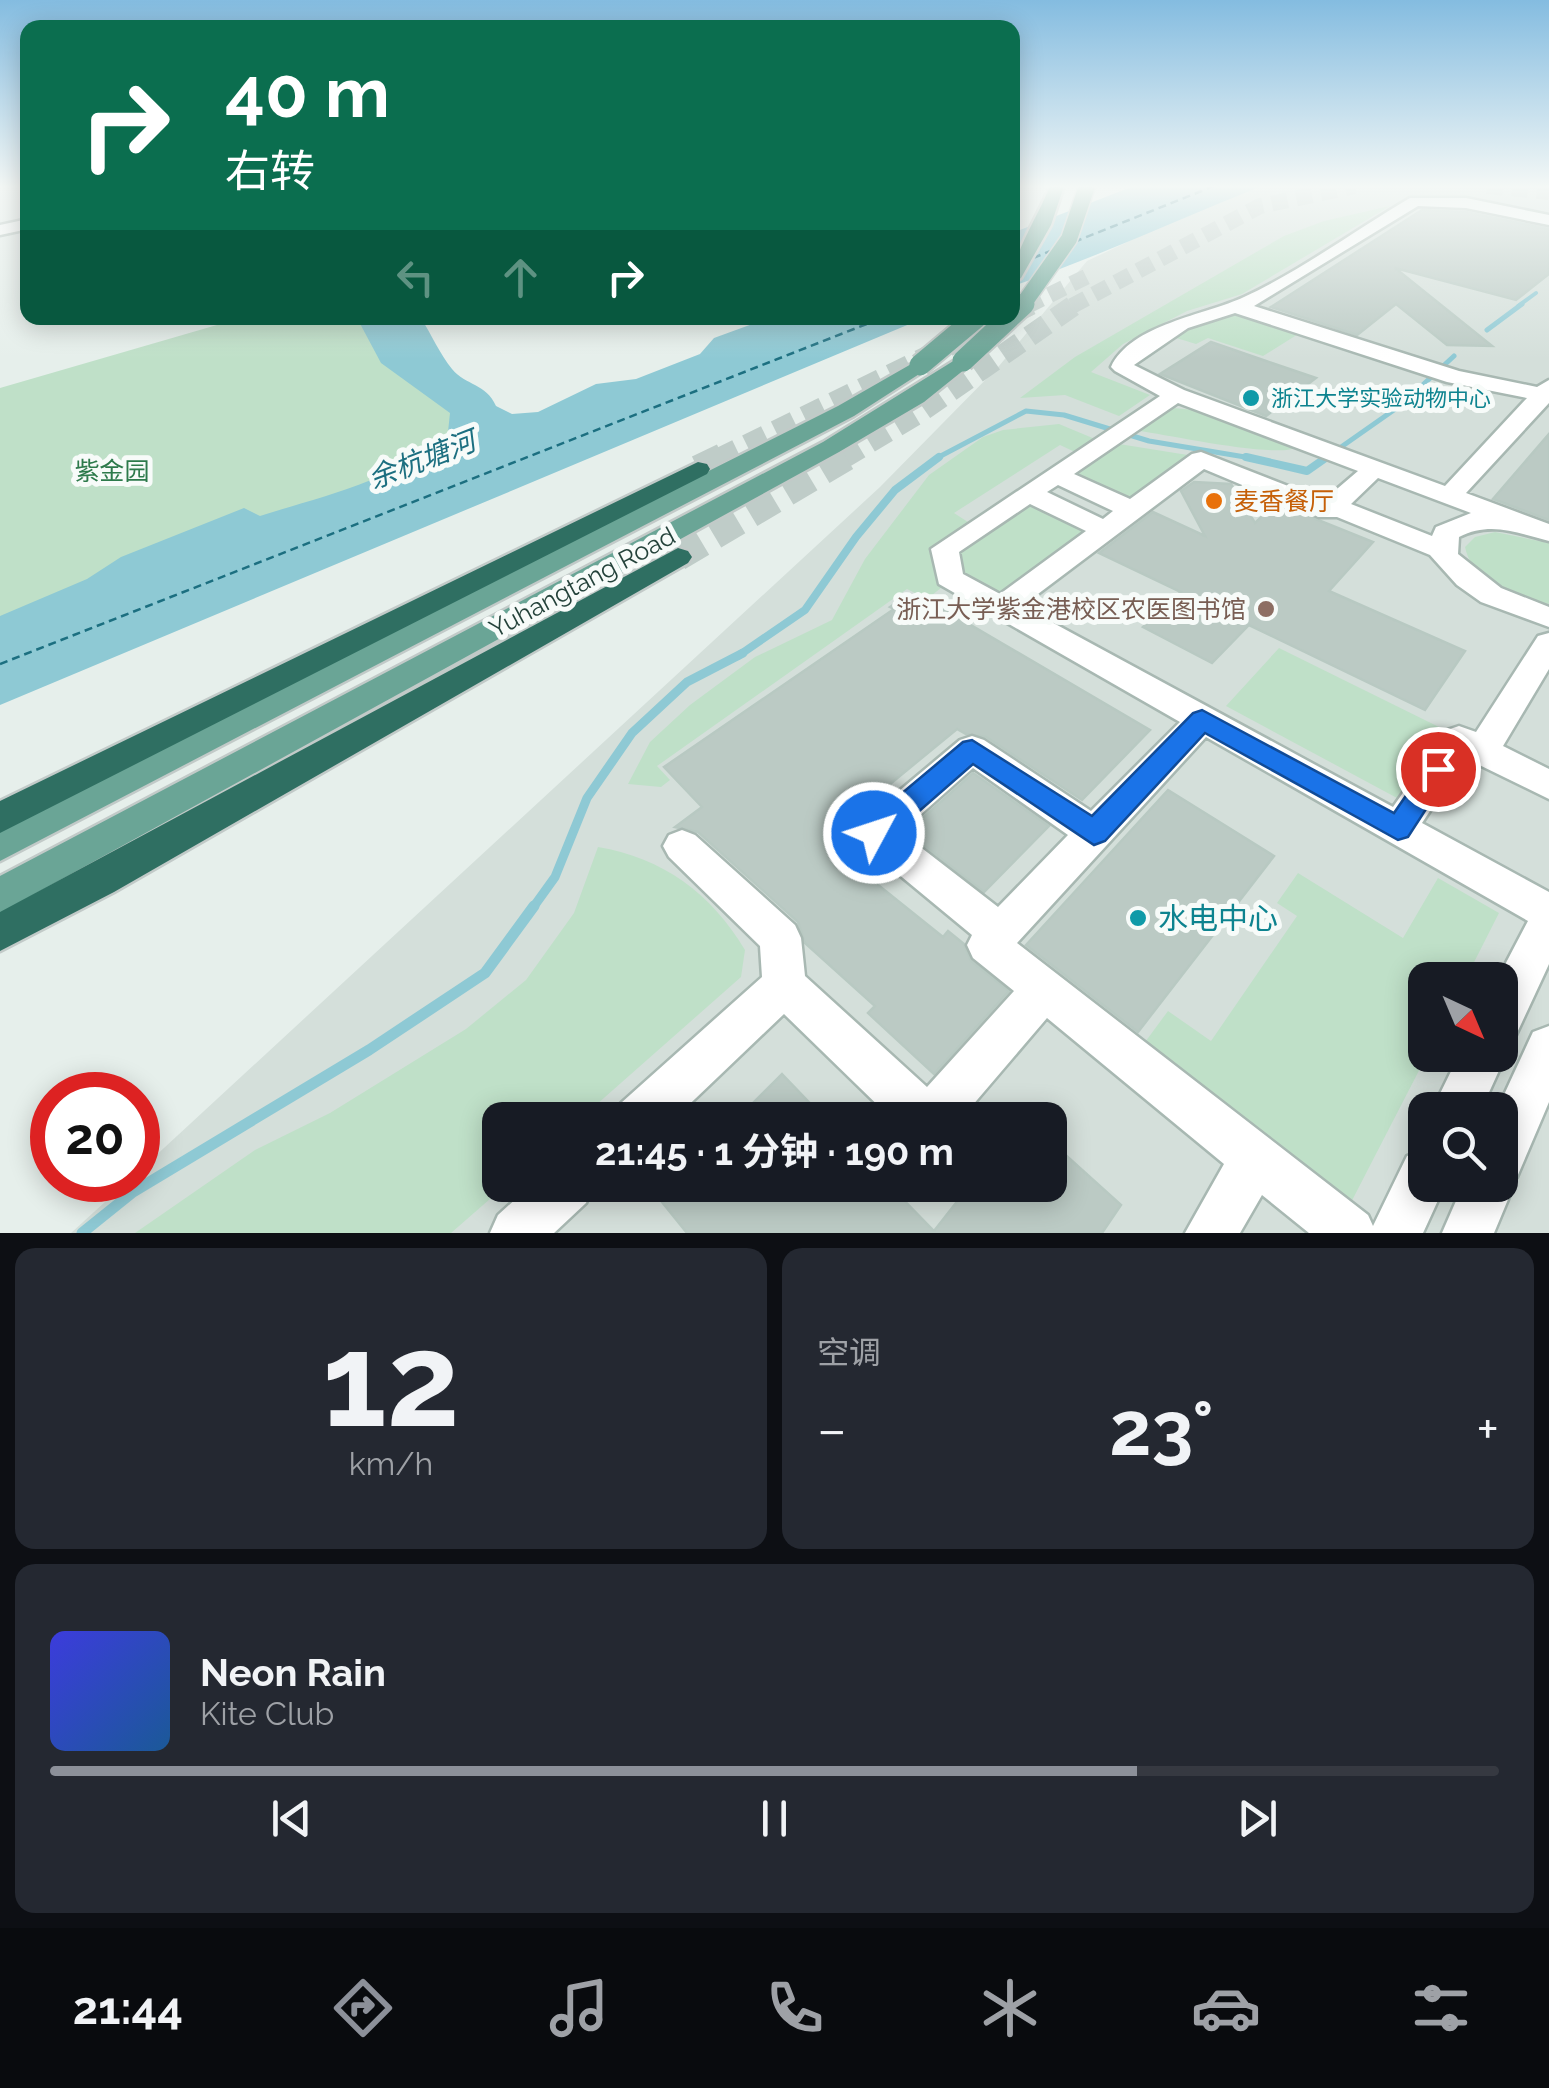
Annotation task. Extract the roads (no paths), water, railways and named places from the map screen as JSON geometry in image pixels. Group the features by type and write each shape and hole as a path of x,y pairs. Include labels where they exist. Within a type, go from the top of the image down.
{"highway":[{"path":"0,818 698,469"},
{"path":"0,932 118,871 678,557"}],"main road":[{"name":"Yuhangtang Road","path":"1020,312 1044,282 1065,244"},
{"name":"Yuhangtang Road","path":"0,845 846,411 920,365 968,325"},
{"name":"Yuhangtang Road","path":"0,896 832,447 916,397 1007,325"}],"street":[{"path":"1344,244 1238,307 1181,324 1126,358 1122,367 1133,376 1176,394 1549,533"},
{"path":"1238,307 1456,377 1547,392"},
{"path":"1450,496 1547,392"},
{"path":"1176,394 945,548 949,578 1549,912"},
{"path":"1001,607 1201,459 1328,512 1366,464"},
{"path":"1043,484 1132,510"},
{"path":"1043,484 1105,530"},
{"path":"1334,506 1444,551 1466,581 1510,606 1549,617"},
{"path":"1444,551 1446,533 1470,521 1519,522"},
{"path":"1482,751 1535,695 1549,642"},
{"path":"1202,720 988,944 1350,1233"},
{"path":"1398,829 1458,739 1549,785"},
{"path":"1000,932 874,833 972,750 1094,833"},
{"path":"682,846 780,938 784,986 909,1102"},
{"path":"1518,983 1549,920"},
{"path":"658,1102 784,986"},
{"path":"944,1102 1044,989"},
{"path":"1518,1119 1549,1048"},
{"path":"1211,1233 1256,1158"},
{"path":"516,1233 550,1202"},
{"path":"1396,1233 1411,1202"},
{"path":"1468,1233 1482,1202"}],"water":[{"path":"1020,244 1123,244 1020,283"},
{"name":"余杭塘河","path":"361,325 425,325 452,369 487,393 496,406 512,414 538,412 596,384 636,379 700,354 714,338 750,325 907,325 0,705 0,616 87,579 121,557 244,508 260,516 384,475 448,432 450,413 381,363"}],"waterway":[{"path":"1518,306 1536,293"},
{"path":"1487,330 1522,304"},
{"path":"1324,459 1401,405 1454,356"},
{"path":"935,459 1026,411 1064,415 1149,441 1249,458"},
{"path":"740,654 805,610 895,490 939,457"},
{"path":"1249,458 1307,471 1327,457"},
{"path":"1249,458 1257,459"},
{"path":"532,909 555,877 587,798 632,733 687,682 740,654"},
{"path":"82,1233 133,1192 369,1050 485,973 534,906"}],"tunnel":[{"path":"1072,306 1189,244"},
{"path":"1027,306 1090,275"},
{"path":"1020,310 1032,304"},
{"path":"842,459 919,413 1076,304"},
{"path":"718,459 992,325"},
{"path":"698,469 723,457"},
{"path":"678,557 846,457"}],"place":[{"name":"浙江大学实验动物中心","path":"1251,398"},
{"name":"麦香餐厅","path":"1214,501"},
{"name":"浙江大学紫金港校区农医图书馆","path":"1266,609"},
{"name":"水电中心","path":"1138,918"}],"park label":[{"name":"紫金园","path":"112,471"}]}
